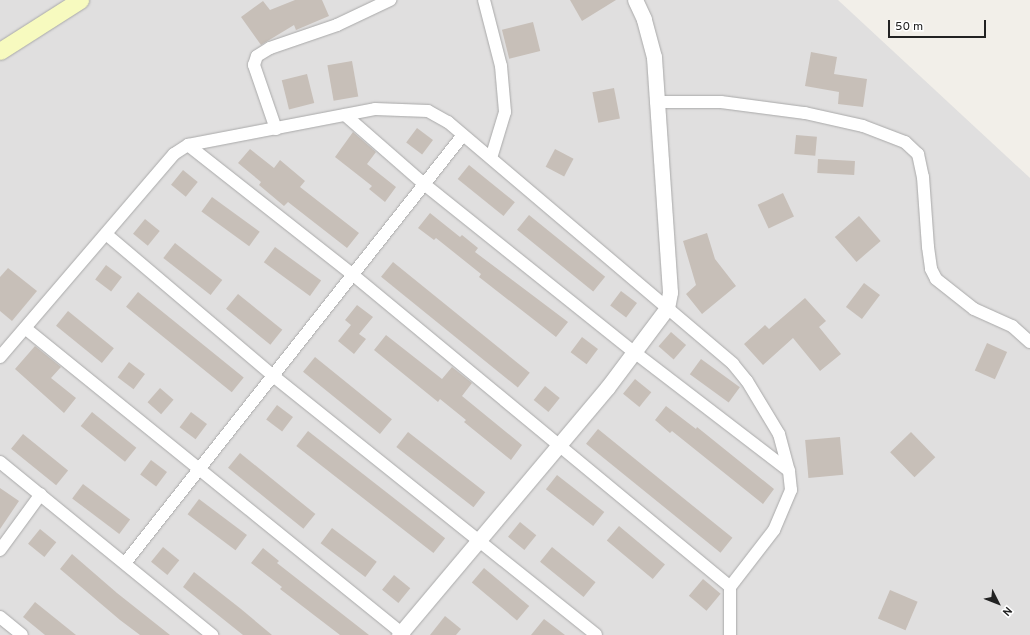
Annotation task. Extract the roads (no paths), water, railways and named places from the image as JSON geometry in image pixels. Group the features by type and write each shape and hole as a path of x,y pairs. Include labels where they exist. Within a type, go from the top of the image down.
{"main road":[{"path":"0,51 80,0"}],"street":[{"path":"276,129 254,65 257,56 270,48 337,25 390,0"},
{"path":"484,0 501,66 505,112 491,158"},
{"path":"25,328 402,634 558,447 667,308 670,292 654,57 644,19 635,0"},
{"path":"656,102 721,102 805,113 862,126 905,142 918,154 923,177 931,269 936,279 974,309 1012,326 1030,342"},
{"path":"0,358 174,154 188,145 375,109 428,111 448,122 463,134 733,364 747,381 779,434 789,471 791,490 774,530 730,587 730,635"},
{"path":"345,115 424,184 634,352 789,471"},
{"path":"125,563 463,134"},
{"path":"188,145 352,274 558,447 730,587"},
{"path":"106,234 272,375 480,539 596,635"},
{"path":"0,462 212,635"},
{"path":"0,550 41,494"},
{"path":"0,617 22,635"}]}
